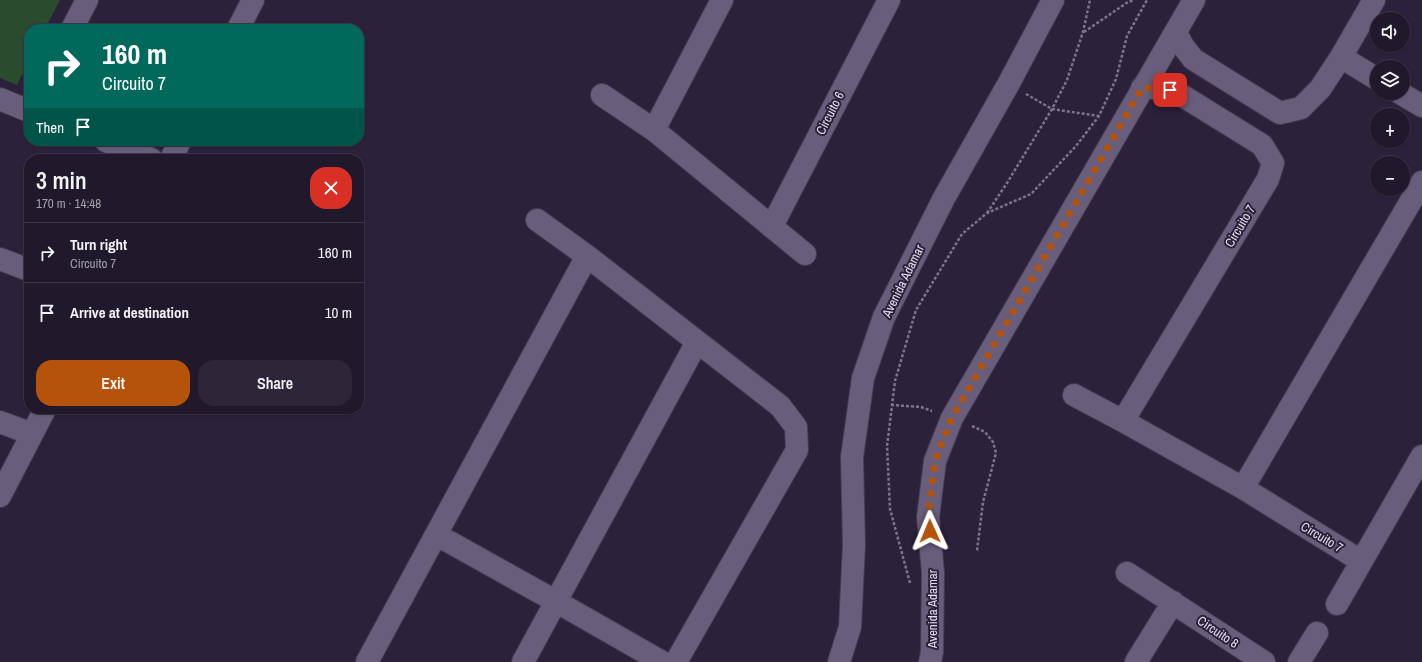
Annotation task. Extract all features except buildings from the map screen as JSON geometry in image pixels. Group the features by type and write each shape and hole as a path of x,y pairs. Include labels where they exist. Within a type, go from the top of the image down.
{"street":[{"path":"75,24 87,0"},
{"path":"241,24 253,0"},
{"path":"654,130 722,0"},
{"name":"Circuito 6","path":"772,226 889,0"},
{"name":"Avenida Adamar","path":"839,662 850,627 854,545 852,457 863,378 884,317 944,198 1009,83 1053,0"},
{"name":"Avenida Adamar","path":"930,662 932,652 933,573 928,517 935,461 952,418 1194,0"},
{"path":"1176,32 1183,46 1193,58 1280,113 1301,108 1320,89 1341,57 1374,0"},
{"path":"1341,57 1370,75"},
{"name":"Circuito 7","path":"1123,421 1150,373 1268,179 1273,163 1262,145 1178,93 1162,88 1142,88"},
{"path":"602,94 654,130 805,254"},
{"path":"0,99 24,108"},
{"path":"1410,99 1422,106"},
{"path":"118,146 138,154"},
{"path":"1243,488 1422,182"},
{"path":"537,220 587,256 780,406 796,427 796,450 676,662"},
{"path":"367,662 587,256"},
{"path":"0,259 24,268"},
{"path":"524,662 697,342"},
{"name":"Circuito 7","path":"1074,395 1243,488 1361,561"},
{"path":"0,496 42,414"},
{"path":"0,422 32,434"},
{"path":"1337,604 1422,456"},
{"path":"437,535 662,662"},
{"name":"Circuito 8","path":"1127,573 1264,662"},
{"path":"1136,662 1173,602"},
{"path":"1299,662 1317,632"}],"path":[{"path":"911,588 890,509 887,446 895,381 916,310 962,234 987,213 1052,109 1067,80 1083,32 1090,0"},
{"path":"1083,32 1128,2 1134,0"},
{"path":"987,213 1031,194 1076,146 1099,116 1116,79 1127,36 1147,0"},
{"path":"1009,83 1052,109 1099,116"},
{"path":"891,405 921,407 952,418 985,432 993,442 996,453 983,502 977,551"}],"green space":[{"path":"0,0 60,0 48,24 24,24 24,71 17,85 0,78"}],"route":[{"path":"930,531 928,517 935,461 952,418 1142,88 1162,88 1170,90"}]}
